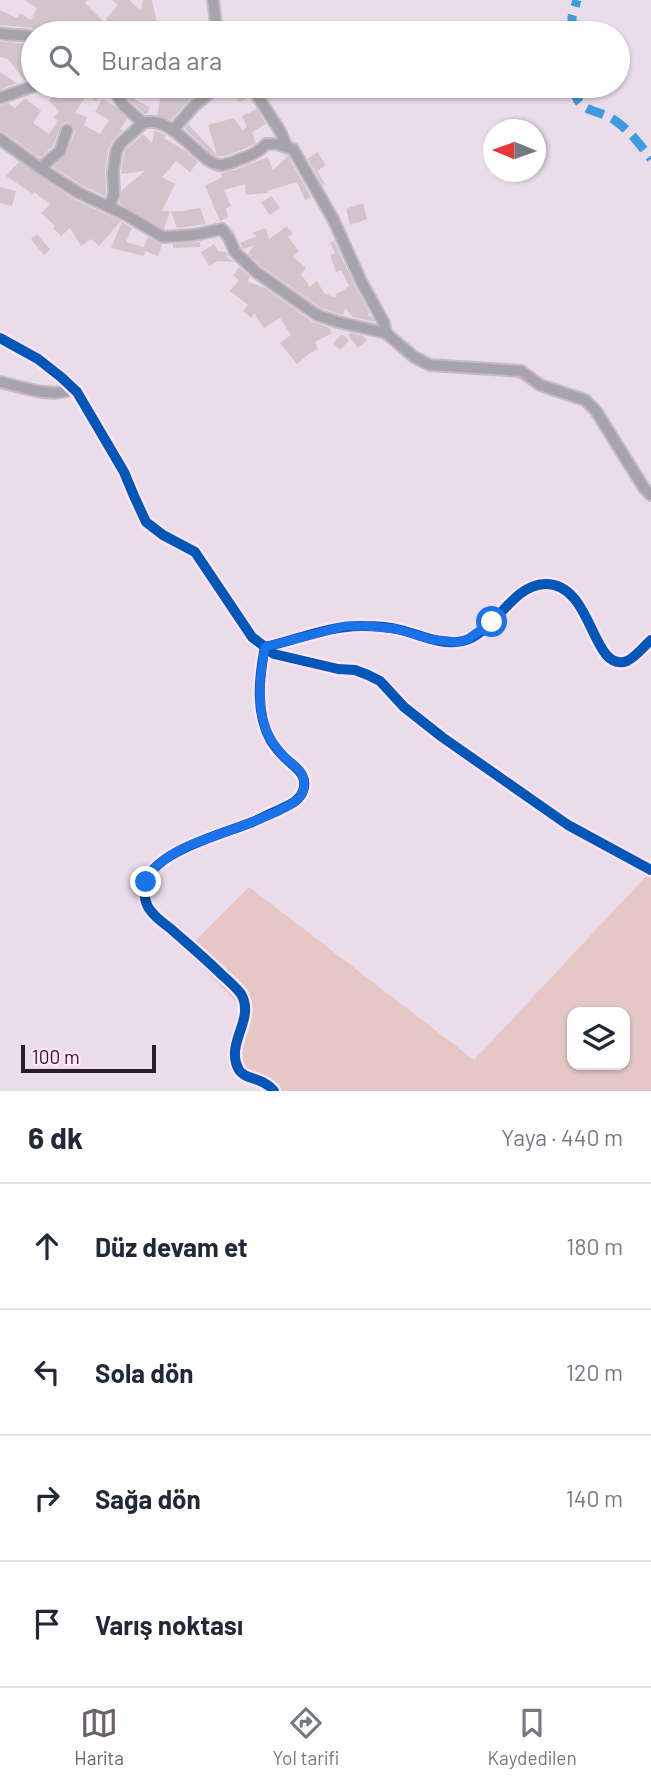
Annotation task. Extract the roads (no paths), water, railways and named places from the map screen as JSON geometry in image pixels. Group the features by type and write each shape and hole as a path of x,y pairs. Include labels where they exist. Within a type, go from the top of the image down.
{"street":[{"path":"213,0 216,21"},
{"path":"0,33 10,36 21,34"},
{"path":"0,98 21,91"},
{"path":"119,98 143,122"},
{"path":"173,130 203,98"},
{"path":"259,98 287,147"},
{"path":"109,207 114,194 116,152 120,144 143,122 154,121 173,130 209,161 221,165 243,159 266,144 292,149 333,219 361,281 384,323 386,333"},
{"path":"40,168 60,151 67,130"},
{"path":"0,139 79,193 163,237 194,235 222,229 234,252 256,272 317,315 386,333 414,357 430,365 521,371 540,384 585,400 596,411 651,495"},
{"path":"0,338 38,359 77,392 124,472 146,522 163,535 195,552 252,637 274,654 338,670 355,670 380,681 404,707 452,744 568,825 651,870"},
{"path":"0,382 56,394 66,393 73,388"},
{"path":"265,647 345,626 396,629 430,639 463,641 480,631 526,590 544,584 557,586 570,593 586,614 603,652 613,660 622,662 630,659 651,640"},
{"path":"265,647 261,670 262,718 268,735 278,750 302,775 302,794 292,804 252,823 195,843 160,863 148,876 145,894 152,913 239,990 246,1013 236,1042 236,1061 241,1073 265,1082 274,1091"}]}
